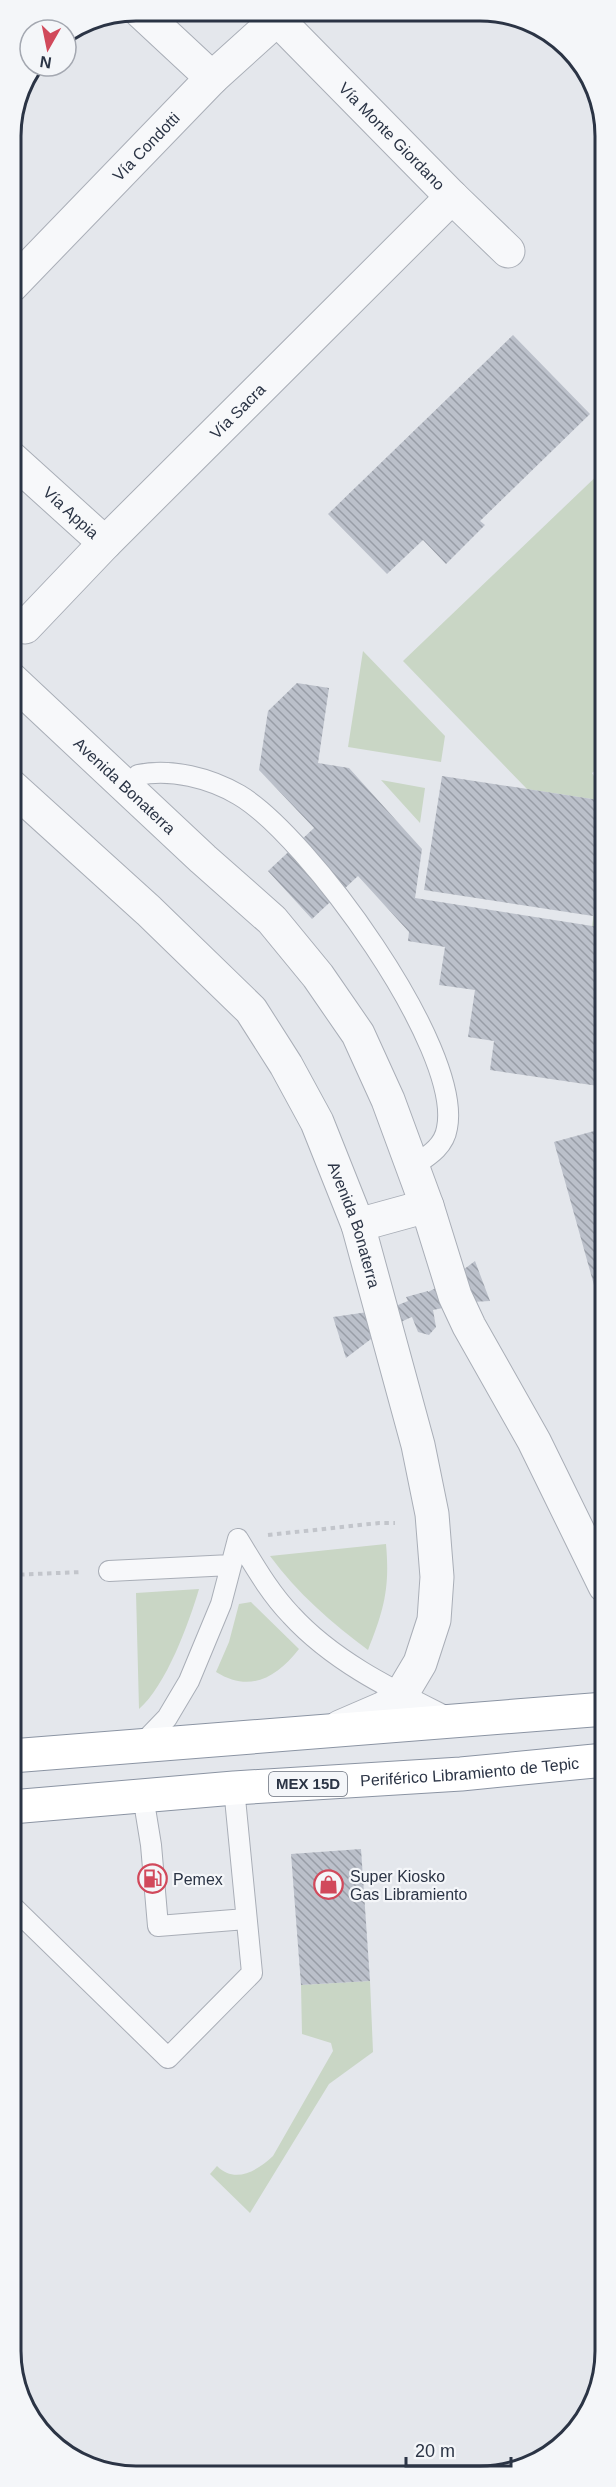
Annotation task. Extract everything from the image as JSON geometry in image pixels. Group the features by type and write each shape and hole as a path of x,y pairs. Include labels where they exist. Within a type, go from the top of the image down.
{"highway":[{"path":"21,1755 595,1710"},
{"name":"Periférico Libramiento de Tepic","path":"21,1806 234,1788 461,1774 595,1761"}],"street":[{"path":"152,21 212,78"},
{"name":"Vía Condotti","path":"21,276 212,78 274,21"},
{"name":"Vía Monte Giordano","path":"287,21 452,197 508,250"},
{"name":"Vía Sacra","path":"25,627 105,543 452,197"},
{"name":"Vía Appia","path":"21,467 105,543"},
{"name":"Avenida Bonaterra","path":"21,688 203,859 272,920 318,976 358,1034 388,1100 427,1206 455,1296 469,1326 534,1440 595,1565"},
{"name":"Avenida Bonaterra","path":"21,795 149,911 251,1010 286,1065 317,1122 358,1225 416,1435 432,1514 437,1577 434,1620 420,1663 401,1695 384,1708 332,1730"},
{"path":"358,1225 427,1206"}],"lane":[{"path":"138,775 174,773 213,782 239,795 268,817 309,858 366,932 410,1006 440,1068 449,1110 444,1141 434,1152 412,1167"},
{"path":"238,1539 261,1578 291,1615 319,1641 351,1665 401,1695 451,1720"},
{"path":"140,1746 167,1718 189,1681 221,1604 238,1539"},
{"path":"109,1571 231,1565"},
{"path":"21,1915 168,2058 252,1973 234,1788"},
{"path":"143,1796 151,1845 158,1926 246,1919"}],"path":[{"path":"238,1539 395,1523"},
{"path":"21,1575 109,1571"}],"green space":[{"path":"595,478 595,771 592,773 595,778 595,799 527,789 403,661"},
{"path":"363,651 445,736 441,762 348,747"},
{"path":"381,780 425,788 420,823"},
{"path":"595,906 595,926 592,926"},
{"path":"386,1544 387,1574 384,1598 368,1650 316,1607 280,1570 270,1556"},
{"path":"199,1589 183,1636 167,1670 149,1699 139,1709 136,1593"},
{"path":"251,1602 299,1649 272,1675 251,1682 228,1678 216,1672 229,1642 239,1604"},
{"path":"370,1981 373,2052 329,2084 250,2213 210,2174 217,2166 231,2174 238,2175 253,2171 273,2156 333,2051 331,2043 302,2034 301,1985"}],"building":[{"path":"513,335 590,414 480,521 485,525 446,564 423,540 387,574 328,514"},
{"path":"297,683 329,688 318,763 349,768 422,849 415,898 595,926 595,1086 490,1070 494,1041 468,1037 475,990 439,985 445,947 408,941 409,932 358,876 312,919 268,871 314,828 259,770 268,711"},
{"path":"442,776 595,799 593,916 424,890"},
{"path":"595,1131 595,1289 554,1142"},
{"path":"475,1261 490,1301 472,1302 433,1310 436,1327 429,1335 418,1332 412,1317 375,1336 346,1358 333,1317 398,1305 408,1301 406,1297 428,1292 447,1282"},
{"path":"361,1849 370,1981 301,1985 291,1854"}],"place":[{"name":"Pemex","path":"152,1879"},
{"name":"Super Kiosko Gas Libramiento","path":"329,1885"}]}
